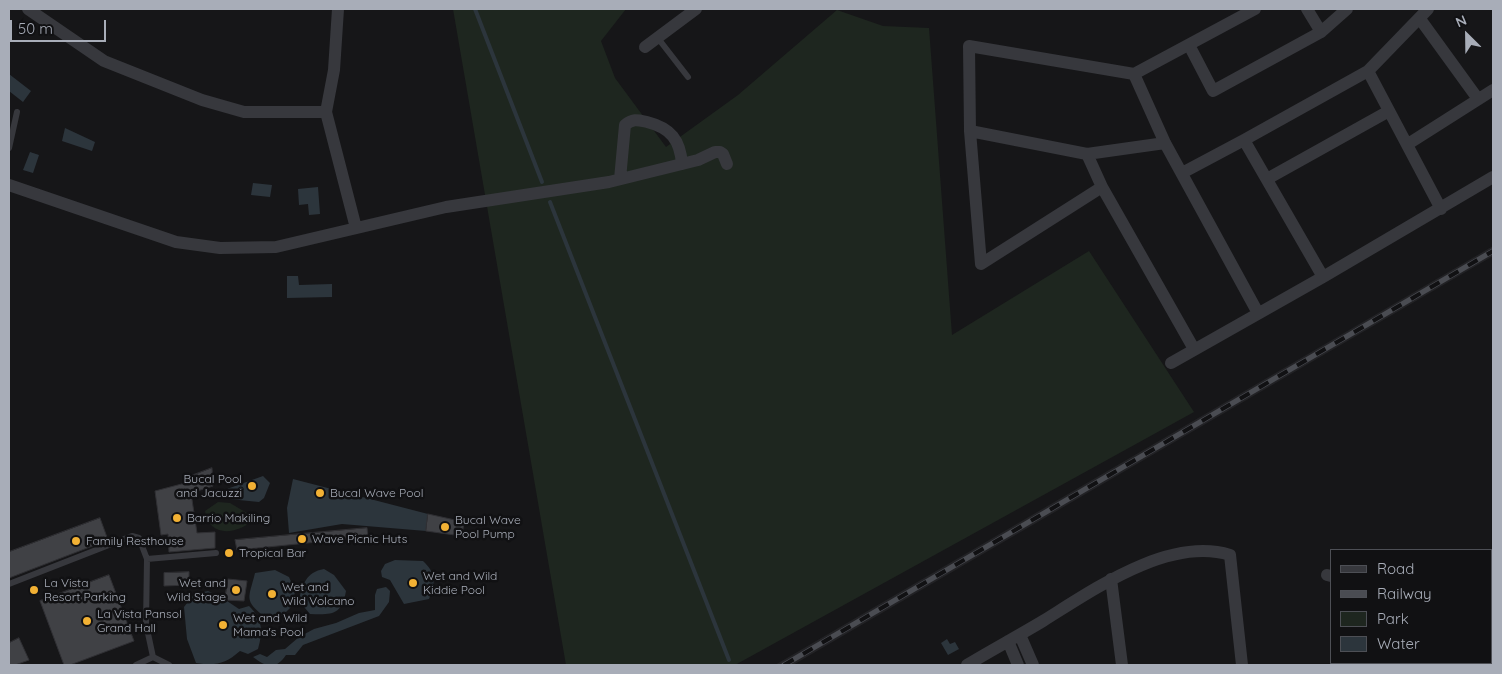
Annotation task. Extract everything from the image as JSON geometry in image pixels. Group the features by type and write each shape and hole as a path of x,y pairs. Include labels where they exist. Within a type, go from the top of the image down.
{"street":[{"path":"28,9 104,61 202,100 244,112 326,112"},
{"path":"338,9 334,70 326,112 356,228"},
{"path":"645,47 696,9"},
{"path":"1102,187 981,264 970,130 969,46 1134,74 1255,9"},
{"path":"1307,9 1321,32"},
{"path":"1189,45 1213,91 1321,32 1347,9"},
{"path":"1182,173 1368,71 1424,14 1478,100"},
{"path":"1368,71 1441,209"},
{"path":"1134,74 1166,143 1258,314"},
{"path":"1408,144 1493,90"},
{"path":"1267,179 1388,111"},
{"path":"620,179 626,125 635,119 667,129 680,146 682,164"},
{"path":"970,130 1088,154 1166,143"},
{"path":"1244,140 1323,278"},
{"path":"9,185 176,242 220,248 276,247 446,206 620,179 682,164 715,152 720,152 727,164"},
{"path":"1088,154 1102,187 1194,349"},
{"path":"1171,363 1323,278 1493,177"},
{"path":"967,665 1111,579 1155,559 1190,552 1217,551 1230,555 1242,665"},
{"path":"1111,579 1122,665"},
{"path":"1020,635 1033,665"},
{"path":"1008,641 1018,665"}],"lane":[{"path":"657,37 688,77"},
{"path":"9,148 17,112"},
{"path":"9,584 132,536 139,538 147,559 146,624 153,657"},
{"path":"147,559 216,553"},
{"path":"136,665 153,657"},
{"path":"153,657 169,665"}],"shaded area":[{"path":"1493,246 1493,256 793,665 775,665"}],"green space":[{"path":"453,9 626,9 601,41 615,78 666,147 738,95 837,10 883,26 929,28 952,335 1089,251 1194,412 735,665 566,665"},
{"path":"218,502 230,503 252,516 252,521 245,526 231,531 217,529 207,519 205,511"}],"water":[{"path":"9,74 31,91 23,102 9,91"},
{"path":"65,128 95,142 92,151 62,141"},
{"path":"30,152 39,155 33,173 23,170"},
{"path":"253,183 272,185 270,197 251,195"},
{"path":"318,187 320,214 309,215 308,204 299,205 298,189"},
{"path":"287,276 298,276 299,285 332,284 332,297 287,298"},
{"name":"Bucal Pool and Jacuzzi","path":"263,476 270,483 264,498 259,502 229,499 227,489"},
{"name":"Bucal Wave Pool","path":"293,479 428,514 426,531 342,524 289,533 287,508"},
{"name":"Wet and Wild Kiddie Pool","path":"395,560 423,561 427,565 434,578 429,599 404,604 390,580 382,577 381,571 385,564"},
{"path":"324,569 334,575 346,591 344,599 342,605 335,612 310,614 299,601 302,590 309,576"},
{"name":"Wet and Wild Volcano","path":"275,570 289,577 295,591 293,605 282,616 265,617 253,606 250,593 255,573"},
{"path":"386,587 390,591 389,602 379,616 303,645 295,655 286,655 274,665 266,665 253,657 260,654 267,657 276,650 285,649 299,637 314,629 336,623 359,613 375,610 377,589"},
{"name":"Wet and Wild Mama's Pool","path":"208,591 239,609 249,606 254,611 261,626 258,649 248,654 240,651 230,659 220,663 196,663 187,639 184,607 194,594"},
{"path":"947,639 950,644 955,642 959,649 948,655 941,643"}],"building":[{"path":"212,468 213,486 191,493 197,533 215,532 215,548 169,552 168,534 161,535 155,491 193,481 191,476"},
{"name":"Bucal Wave Pool Pump","path":"428,514 464,522 462,536 426,531"},
{"path":"100,518 108,540 9,578 9,552"},
{"name":"Wave Picnic Huts","path":"367,528 368,537 237,550 235,540"},
{"path":"189,572 189,585 164,586 164,573"},
{"name":"La Vista Pansol Grand Hall","path":"109,575 134,641 70,665 64,665 40,601"},
{"name":"Wet and Wild Stage","path":"228,579 247,581 244,601 225,600"},
{"path":"19,638 29,660 9,665 9,643"}],"waterway":[{"path":"475,9 542,182"},
{"path":"550,202 729,660"}],"railway":[{"path":"784,665 1493,251"}],"place":[{"name":"Bucal Pool and Jacuzzi","path":"252,486"},
{"name":"Bucal Wave Pool","path":"320,493"},
{"name":"Barrio Makiling","path":"177,518"},
{"name":"Bucal Wave Pool Pump","path":"445,527"},
{"name":"Wave Picnic Huts","path":"302,539"},
{"name":"Family Resthouse","path":"76,541"},
{"name":"Tropical Bar","path":"229,553"},
{"name":"Wet and Wild Kiddie Pool","path":"413,583"},
{"name":"La Vista Resort Parking","path":"34,590"},
{"name":"Wet and Wild Stage","path":"236,590"},
{"name":"Wet and Wild Volcano","path":"272,594"},
{"name":"La Vista Pansol Grand Hall","path":"87,621"},
{"name":"Wet and Wild Mama's Pool","path":"223,625"}]}
